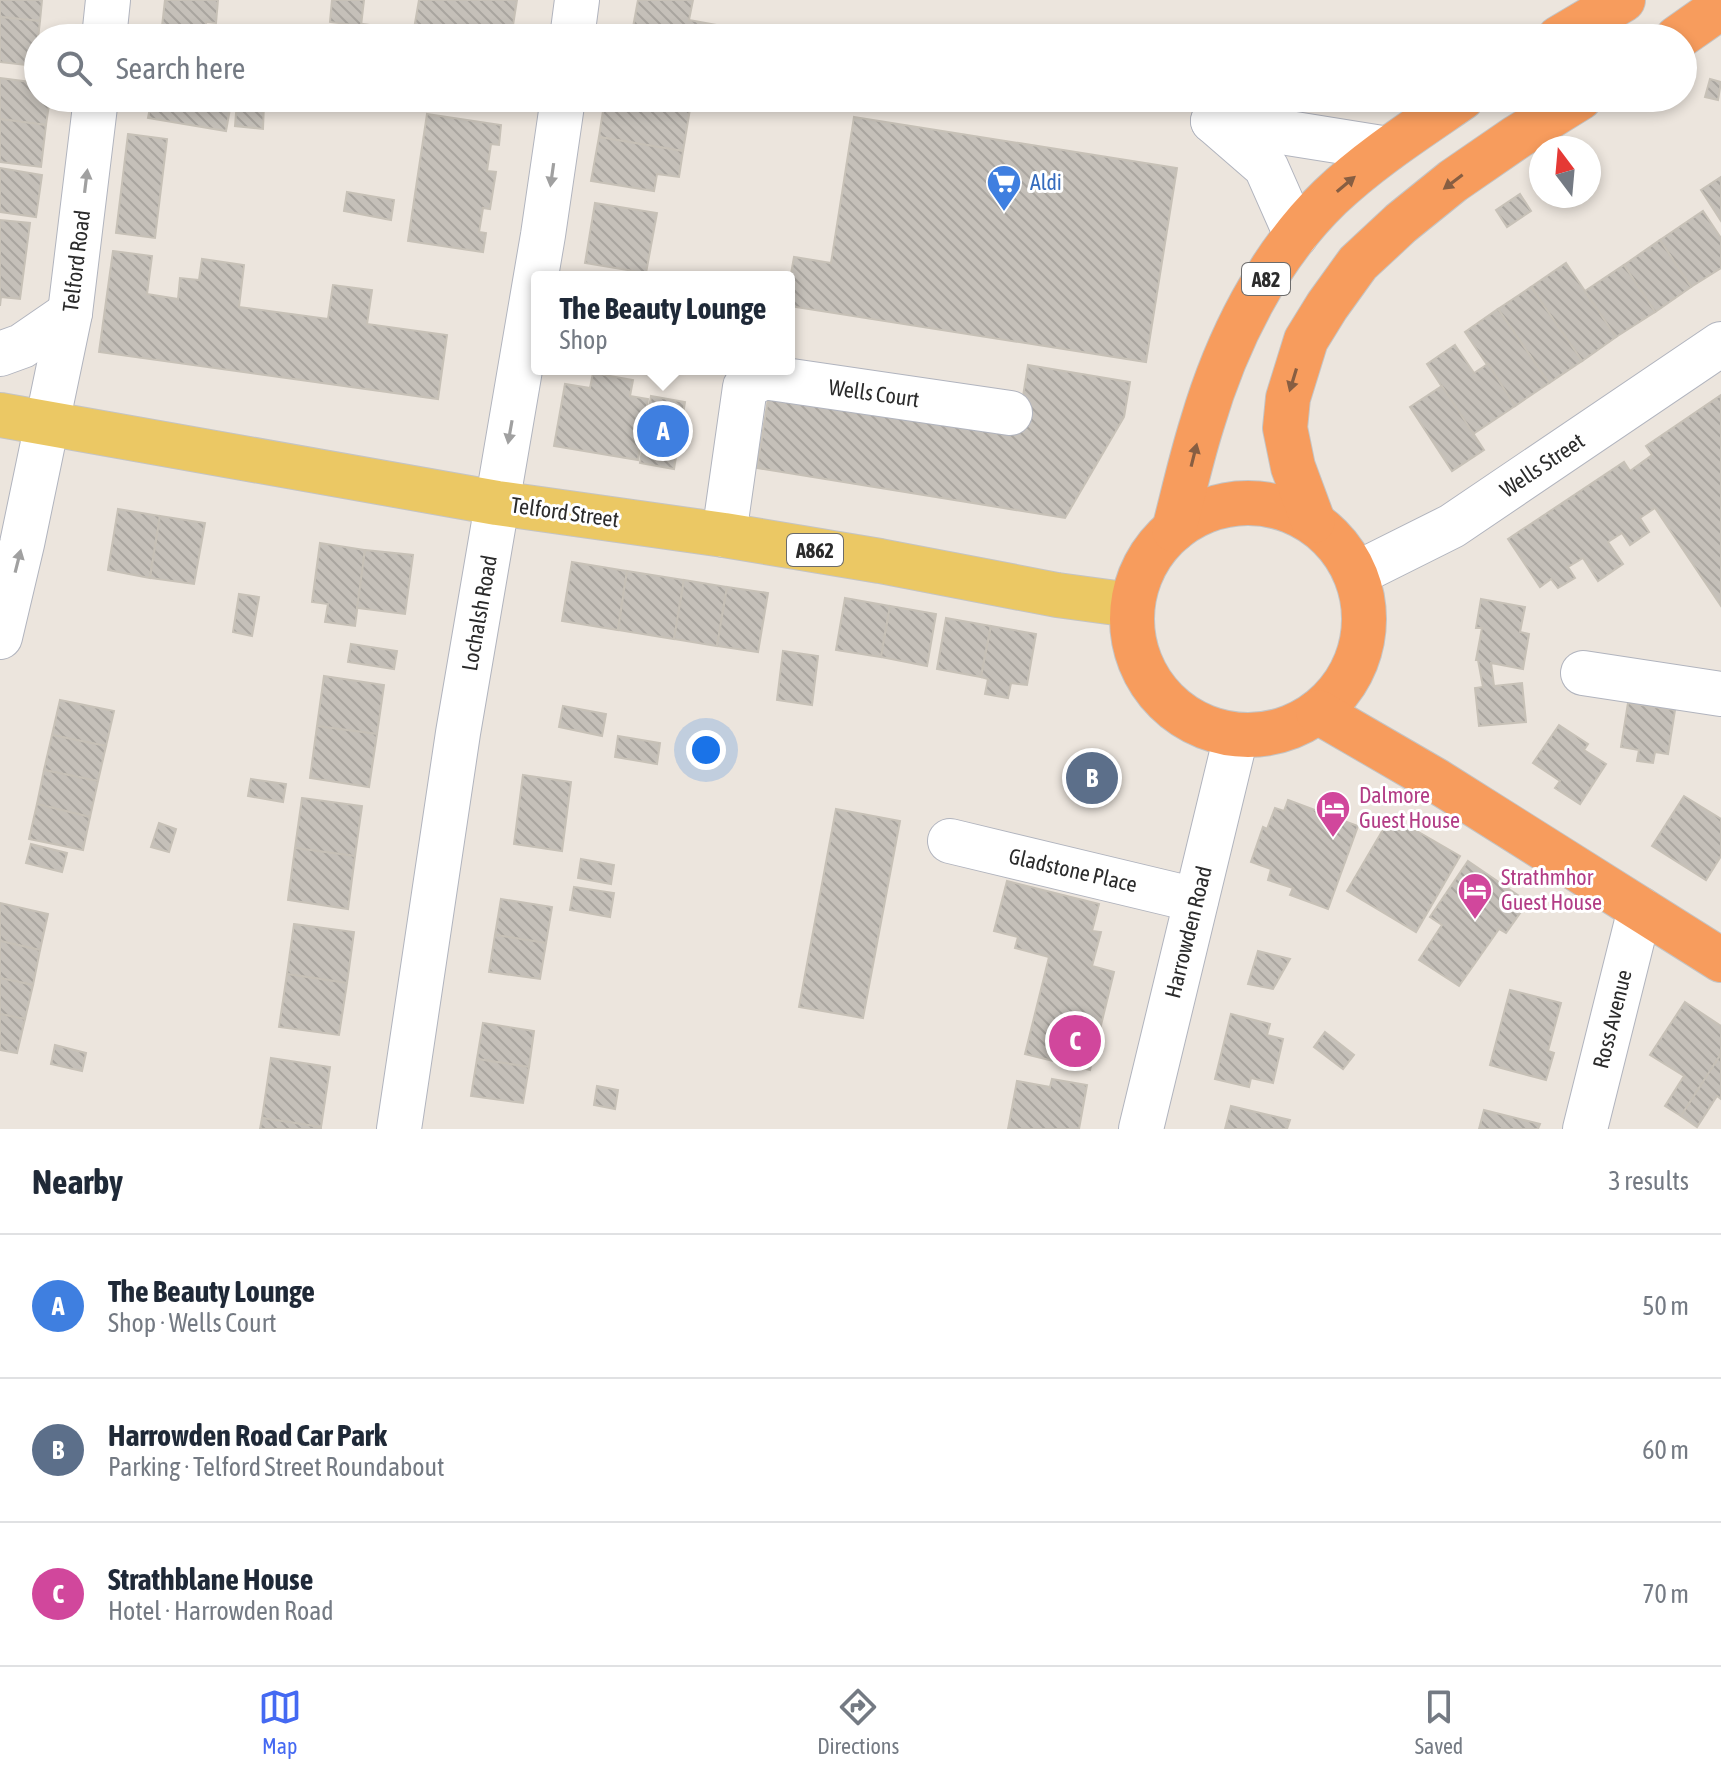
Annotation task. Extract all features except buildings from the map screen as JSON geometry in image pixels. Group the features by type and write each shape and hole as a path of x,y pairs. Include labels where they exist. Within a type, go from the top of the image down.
{"highway":[{"path":"1583,24 1623,0"},
{"path":"1697,24 1721,7"},
{"name":"A82","path":"1174,530 1202,423 1226,356 1260,288 1296,235 1330,197 1388,149 1442,112"},
{"name":"A82","path":"1313,521 1293,467 1285,428 1288,398 1306,340 1358,263 1401,223 1453,181 1557,112"},
{"name":"A82","path":"1248,501 1288,508 1313,521 1341,547 1356,574 1365,615 1362,648 1344,685 1318,712 1282,731 1236,736 1197,725 1159,696 1138,662 1131,605 1147,563 1174,530 1209,509 1248,501"},
{"path":"1318,712 1437,781 1721,960"}],"main road":[{"name":"Telford Street","path":"0,415 497,503 724,535 1057,595 1131,605"}],"street":[{"path":"105,24 108,0"},
{"path":"574,24 577,0"},
{"name":"Telford Road","path":"0,637 70,313 94,112"},
{"name":"Lochalsh Road","path":"537,271 561,112"},
{"path":"1296,235 1266,167 1213,121 1388,149"},
{"name":"Lochalsh Road","path":"399,1129 458,733 531,305"},
{"path":"0,354 22,346 70,313"},
{"name":"Wells Street","path":"1356,574 1452,526 1721,344"},
{"name":"Wells Court","path":"724,535 745,387 764,377 1010,413"},
{"path":"1583,673 1721,694"},
{"name":"Harrowden Road","path":"1141,1129 1236,736"},
{"name":"Gladstone Place","path":"950,841 1196,900"},
{"name":"Ross Avenue","path":"1585,1129 1640,909"}],"place":[{"name":"Aldi","path":"1004,213"},
{"name":"The Beauty Lounge","path":"663,431"},
{"name":"Harrowden Road Car Park","path":"1092,778"},
{"name":"Dalmore Guest House","path":"1333,839"},
{"name":"Strathmhor Guest House","path":"1475,921"},
{"name":"Strathblane House","path":"1075,1041"}]}
